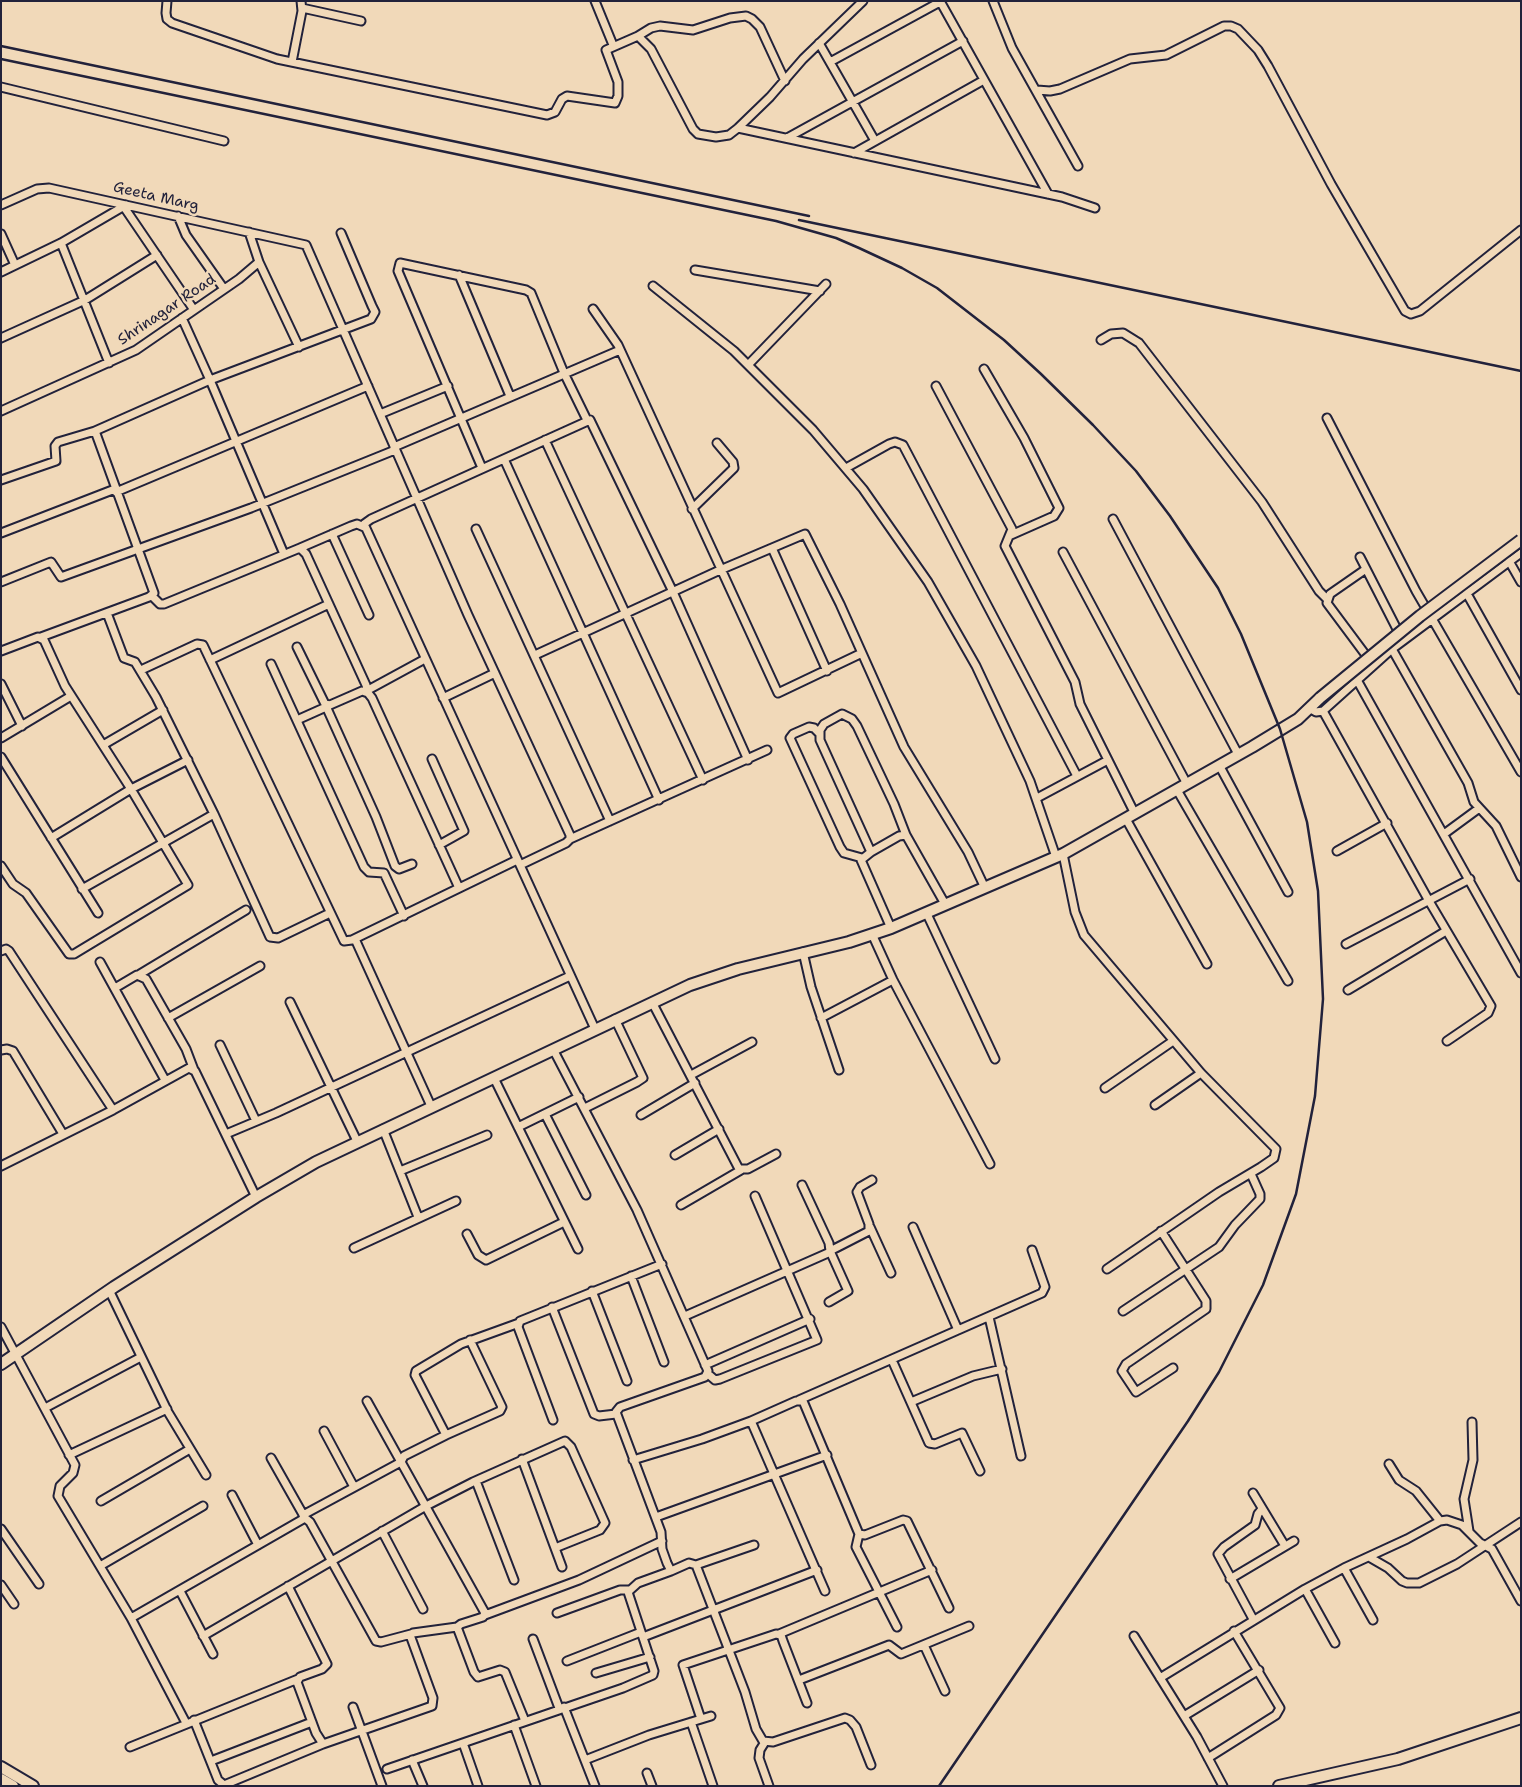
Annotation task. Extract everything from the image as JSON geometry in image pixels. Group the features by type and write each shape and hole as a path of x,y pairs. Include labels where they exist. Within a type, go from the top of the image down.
{"main road":[{"path":"1,1364 109,1290 256,1196 357,1141 690,985 738,969 891,928 1060,855 1177,790 1298,719 1320,698 1420,616 1521,540"},
{"path":"1279,1786 1398,1759 1521,1718"},
{"path":"1,1767 33,1786"},
{"path":"1,1779 13,1786"}],"street":[{"path":"166,1 167,19 172,23 292,62 547,115 555,112 562,99 567,96 614,103 618,96 618,82 606,53 607,48 638,36 651,28 660,26 693,30 730,18 746,16 760,27 785,81"},
{"path":"595,1 613,45"},
{"path":"638,36 651,49 695,132 716,137 729,135 863,1"},
{"path":"992,1 1012,48 1078,166"},
{"path":"830,62 940,2 1048,194"},
{"path":"292,62 301,5 361,21"},
{"path":"1037,90 1050,91 1060,88 1130,59 1166,55 1224,26 1231,26 1238,29 1258,50 1268,66 1331,184 1405,311 1412,314 1420,311 1521,230"},
{"path":"787,138 963,41"},
{"path":"819,43 875,141"},
{"path":"854,153 984,80"},
{"path":"1,87 224,141"},
{"path":"738,128 1071,199 1094,208"},
{"name":"Geeta Marg","path":"1,205 43,187 306,245 344,330"},
{"path":"1,272 61,243 125,206 194,310"},
{"path":"178,216 186,235 224,289"},
{"path":"249,232 259,262 299,347"},
{"path":"1,480 56,461 55,446 58,442 95,431 210,380 371,319 374,312 341,233"},
{"path":"1,234 15,265"},
{"path":"61,243 109,363"},
{"path":"1,338 85,300 157,255"},
{"name":"Shrinagar Road","path":"1,411 136,350 249,272 259,262"},
{"path":"482,468 398,268 400,263 526,290 531,293 564,373 587,420 593,423 673,592 748,760"},
{"path":"695,270 820,291"},
{"path":"458,275 510,396"},
{"path":"748,365 826,284"},
{"path":"653,286 708,329 748,365 813,430 846,468 928,582 956,628 1003,720 1060,855 1080,928 1102,958 1201,1073 1231,1105 1275,1145 1276,1154 1274,1158 1251,1174 1219,1192 1107,1269"},
{"path":"592,308 620,350 778,693 862,653"},
{"path":"182,318 284,554"},
{"path":"344,330 416,499 570,839"},
{"path":"1101,340 1111,334 1123,334 1139,343 1262,502 1319,590 1327,598 1329,608 1373,665"},
{"path":"1,582 51,562 61,577 262,504 620,350"},
{"path":"984,369 1024,438 1060,508 1054,516 1011,535"},
{"path":"1,533 116,491 368,386"},
{"path":"380,414 448,386"},
{"path":"936,386 1012,529 1011,535 1004,546 1075,682 1080,704 1108,760 1130,816 1207,964"},
{"path":"1328,418 1416,591 1521,772"},
{"path":"364,526 366,521 587,420"},
{"path":"95,431 154,590 152,596"},
{"path":"545,440 703,780"},
{"path":"846,468 888,444 895,442 903,445 1077,776"},
{"path":"692,509 734,468 733,462 718,443"},
{"path":"504,459 659,800"},
{"path":"1113,520 1238,754"},
{"path":"152,596 160,604 164,604 357,524 364,526 595,1029"},
{"path":"476,529 610,821"},
{"path":"332,534 369,615"},
{"path":"535,655 802,534 809,538 904,746 968,852 985,888"},
{"path":"300,548 328,604 459,888"},
{"path":"772,548 826,671"},
{"path":"1063,552 1187,784"},
{"path":"1309,708 1316,712 1323,711 1392,649 1432,617 1521,552"},
{"path":"1360,558 1403,641"},
{"path":"1509,561 1521,582"},
{"path":"1327,598 1366,569"},
{"path":"1466,592 1521,690"},
{"path":"1,651 152,596"},
{"path":"210,660 328,604"},
{"path":"107,613 124,658 134,660 163,710 214,814 270,936 278,938 330,913"},
{"path":"1,866 12,884 26,894 67,952 72,954 187,887 187,880 71,696 41,637"},
{"path":"141,670 197,644 203,645 344,941 355,939 459,888 767,750"},
{"path":"297,647 326,706 395,866 399,869 412,864"},
{"path":"1392,649 1468,783 1478,809 1496,826 1521,878"},
{"path":"297,720 362,691 368,692 425,659"},
{"path":"271,664 364,868 369,872 384,874 404,916"},
{"path":"443,698 495,673"},
{"path":"1357,680 1521,972"},
{"path":"1,684 22,726"},
{"path":"1,738 71,696"},
{"path":"103,745 163,710"},
{"path":"1323,711 1446,931 1491,1006 1488,1013 1447,1042"},
{"path":"819,733 824,724 842,714 852,719 894,804 906,835 944,904"},
{"path":"871,852 820,740 819,733 814,728 809,727 793,734 790,738 840,847 849,855 862,858 906,835"},
{"path":"1,757 98,913"},
{"path":"432,759 464,831 439,844"},
{"path":"51,838 131,789 188,760"},
{"path":"1037,798 1108,760"},
{"path":"1218,765 1288,892"},
{"path":"1177,790 1288,981"},
{"path":"1444,834 1478,809"},
{"path":"82,889 214,814"},
{"path":"1337,851 1387,824"},
{"path":"862,858 862,866 891,928"},
{"path":"1346,944 1470,879"},
{"path":"115,988 246,910"},
{"path":"927,914 995,1059"},
{"path":"1348,990 1446,931"},
{"path":"872,934 893,980 990,1164"},
{"path":"355,939 431,1106"},
{"path":"1,951 6,949 8,951 113,1110"},
{"path":"803,952 821,1018 838,1070"},
{"path":"100,962 166,1080"},
{"path":"168,1018 260,966"},
{"path":"140,974 146,979 191,1060 194,1070 256,1196"},
{"path":"226,1134 332,1087 570,976"},
{"path":"821,1018 893,980"},
{"path":"290,1002 357,1141"},
{"path":"652,1002 741,1170"},
{"path":"585,1108 643,1078 615,1019"},
{"path":"1105,1088 1173,1041"},
{"path":"690,1075 752,1042"},
{"path":"220,1045 256,1121"},
{"path":"1,1050 8,1049 13,1052 63,1134"},
{"path":"554,1050 585,1108 662,1264 708,1374 715,1380 814,1343 818,1338 755,1196"},
{"path":"1,1166 113,1110 185,1069 194,1070"},
{"path":"1154,1105 1201,1073"},
{"path":"494,1078 578,1249"},
{"path":"641,1115 695,1083"},
{"path":"518,1127 579,1097"},
{"path":"545,1114 586,1195"},
{"path":"383,1129 418,1217"},
{"path":"675,1155 719,1129"},
{"path":"400,1171 487,1135"},
{"path":"681,1205 741,1170 748,1169 776,1154"},
{"path":"1123,1311 1219,1247 1235,1225 1260,1199 1260,1194 1251,1174"},
{"path":"872,1180 860,1187 857,1192 870,1227 891,1273"},
{"path":"802,1185 829,1242 830,1251 848,1291 829,1302"},
{"path":"354,1248 456,1201"},
{"path":"467,1234 478,1255 486,1260 564,1222"},
{"path":"685,1316 826,1255 830,1251 860,1237 870,1227"},
{"path":"913,1227 958,1330"},
{"path":"1161,1231 1206,1301 1206,1309 1126,1364 1122,1371 1136,1392 1174,1368"},
{"path":"634,1460 709,1437 751,1421 1044,1291 1045,1287 1032,1250"},
{"path":"446,1435 415,1373 426,1364 470,1340 519,1323 552,1307 662,1264"},
{"path":"631,1276 664,1362"},
{"path":"109,1290 167,1409 206,1475"},
{"path":"592,1291 627,1381"},
{"path":"552,1307 594,1414 599,1416 616,1414"},
{"path":"988,1317 1002,1369 1020,1456"},
{"path":"705,1365 810,1319"},
{"path":"519,1323 532,1365 553,1420"},
{"path":"1,1327 16,1352 76,1469 60,1486 58,1496 131,1618 186,1723"},
{"path":"131,1618 180,1591 354,1487 401,1462 404,1456 446,1435 500,1412 502,1407 470,1340"},
{"path":"45,1408 141,1356"},
{"path":"892,1360 929,1443 935,1444 962,1433 980,1471"},
{"path":"911,1402 973,1376 1002,1369"},
{"path":"616,1414 620,1407 686,1385 708,1374"},
{"path":"800,1400 806,1405 859,1534 856,1547 897,1627"},
{"path":"367,1401 485,1615"},
{"path":"69,1454 167,1409"},
{"path":"616,1414 662,1532 662,1549 671,1571"},
{"path":"751,1421 826,1592"},
{"path":"1469,1531 1464,1499 1473,1460 1472,1422"},
{"path":"324,1431 354,1487"},
{"path":"204,1636 426,1506 562,1441 568,1442 604,1524 600,1530 555,1548"},
{"path":"100,1501 190,1449"},
{"path":"656,1517 827,1455"},
{"path":"271,1458 376,1641 381,1642 411,1634 457,1627 579,1580 662,1541"},
{"path":"522,1459 562,1567"},
{"path":"1388,1464 1399,1480 1416,1492 1440,1520"},
{"path":"476,1481 514,1580"},
{"path":"1252,1493 1285,1546"},
{"path":"232,1494 258,1545"},
{"path":"100,1566 204,1506"},
{"path":"1252,1619 1218,1554 1224,1547 1255,1524 1262,1508"},
{"path":"859,1534 865,1535 903,1520 908,1521 949,1608"},
{"path":"1160,1678 1252,1619 1305,1589 1440,1520 1455,1522 1469,1531 1484,1546 1497,1554 1521,1601"},
{"path":"1369,1557 1388,1568 1402,1581 1413,1584 1457,1564 1521,1522"},
{"path":"1,1529 39,1584"},
{"path":"382,1532 423,1609"},
{"path":"1230,1579 1294,1541"},
{"path":"557,1613 620,1590 629,1590 638,1583 689,1563 696,1565 754,1545"},
{"path":"696,1565 759,1737 765,1742 773,1742 845,1718 850,1720 856,1727 871,1765"},
{"path":"1344,1568 1373,1620"},
{"path":"567,1660 714,1611 816,1570"},
{"path":"700,1719 683,1665 779,1634 932,1570"},
{"path":"1,1585 14,1604"},
{"path":"130,1747 322,1669 328,1664 288,1586"},
{"path":"1305,1589 1335,1642"},
{"path":"387,1769 562,1707 623,1688 653,1675 654,1671 629,1590"},
{"path":"180,1591 213,1654"},
{"path":"799,1680 889,1645 892,1645 898,1654 969,1626"},
{"path":"457,1627 476,1675 482,1676 500,1670 505,1672 525,1721"},
{"path":"1208,1758 1279,1713 1279,1705 1234,1631"},
{"path":"194,1720 220,1784 227,1786 323,1744 426,1709 434,1703 411,1634"},
{"path":"779,1634 807,1703"},
{"path":"1134,1636 1184,1716 1223,1786"},
{"path":"533,1639 595,1786"},
{"path":"924,1645 945,1691"},
{"path":"596,1673 650,1657"},
{"path":"1184,1716 1259,1670"},
{"path":"298,1679 300,1691 320,1742 323,1744"},
{"path":"353,1708 382,1786"},
{"path":"584,1760 711,1716"},
{"path":"211,1761 312,1722"},
{"path":"691,1722 713,1786"},
{"path":"514,1725 536,1786"},
{"path":"765,1742 760,1750 759,1758 769,1786"},
{"path":"463,1743 478,1786"},
{"path":"412,1760 422,1786"},
{"path":"647,1773 652,1786"}],"railway":[{"path":"1,46 809,216"},
{"path":"1,59 776,221 836,238 902,268 937,288 1004,340 1093,425 1136,471 1170,516 1218,588 1241,634 1280,729 1307,822 1318,891 1323,999 1315,1096 1296,1194 1263,1285 1219,1372 1188,1421 939,1786"},
{"path":"799,220 1521,371"}]}
